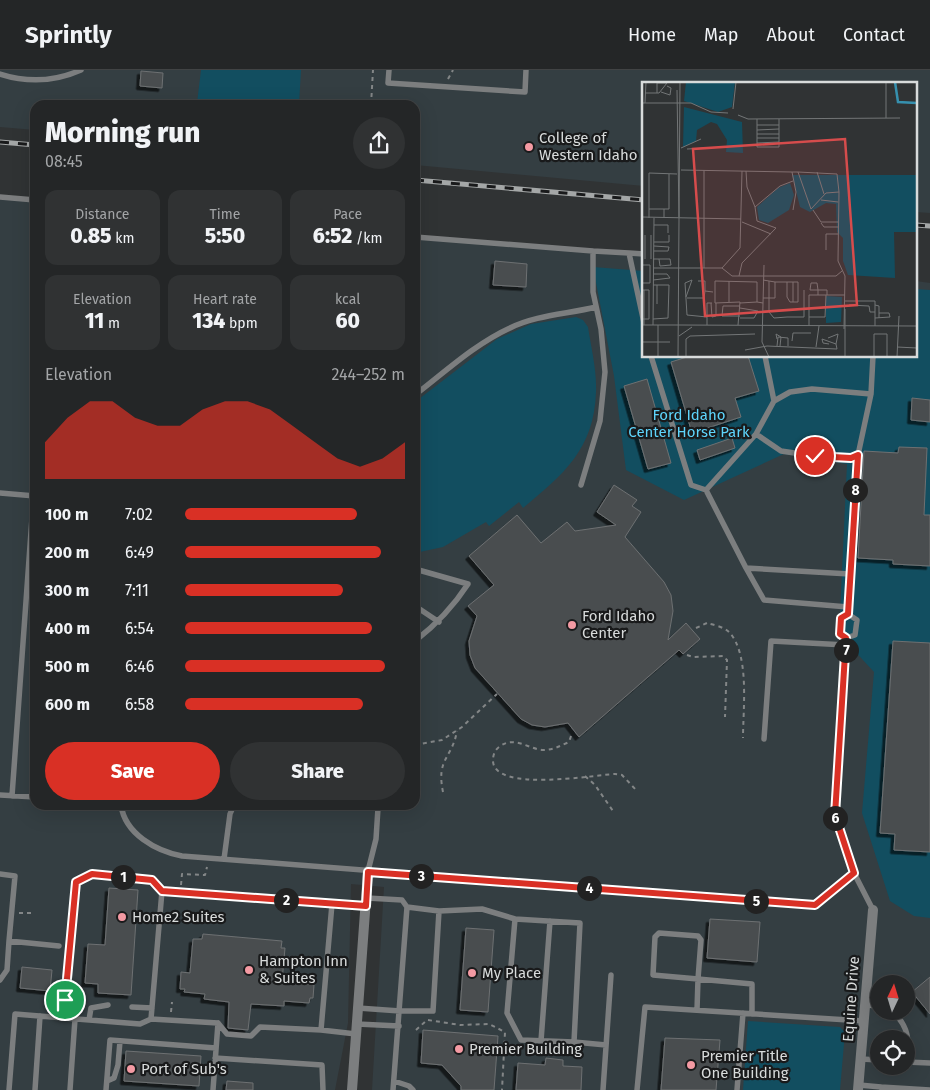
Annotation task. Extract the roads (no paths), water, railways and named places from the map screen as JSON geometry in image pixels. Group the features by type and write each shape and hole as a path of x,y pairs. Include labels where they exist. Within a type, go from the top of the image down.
{"street":[{"path":"352,1090 368,872"},
{"name":"Equine Drive","path":"859,1087 873,910"}],"lane":[{"path":"0,74 21,81 42,81 81,70"},
{"path":"389,70 388,83 525,92 526,70"},
{"path":"0,197 30,200"},
{"path":"420,236 593,252 642,254"},
{"path":"581,485 600,421 605,372 601,329 593,292 593,252"},
{"path":"628,253 642,313"},
{"path":"420,391 474,350 510,328 535,319 596,308"},
{"path":"652,358 691,485 706,490 764,600 848,607"},
{"path":"765,358 774,401"},
{"path":"848,614 858,455 871,394 873,358"},
{"path":"706,490 756,434 774,401 790,392 812,389 871,394"},
{"path":"756,434 780,450 815,456 851,458 858,455"},
{"path":"0,493 30,496"},
{"path":"12,796 30,551"},
{"path":"746,568 850,574"},
{"path":"420,570 468,584 455,604 439,622 420,637"},
{"path":"420,609 439,622"},
{"path":"846,638 855,635 857,620 848,614"},
{"path":"846,638 840,634 841,618 848,614"},
{"path":"846,638 835,815 854,873 873,910"},
{"path":"764,739 771,641 846,645"},
{"path":"0,795 30,797"},
{"path":"122,810 135,832 151,846 166,853 368,872 815,905 854,873"},
{"path":"224,859 232,810"},
{"path":"368,872 376,840 378,810"},
{"path":"0,874 15,876 7,970 0,980"},
{"path":"64,1018 76,882 92,874 152,880 162,891 332,904 402,900 407,907 393,1090"},
{"path":"151,1018 162,891"},
{"path":"321,1030 332,904"},
{"path":"407,907 439,911 482,909 515,919 580,923 574,1042"},
{"path":"358,1008 400,1012 433,1011 439,911"},
{"path":"515,919 507,1013 521,1040 606,1044"},
{"path":"540,1041 550,920"},
{"path":"697,1010 698,979 700,938 696,935 663,933 657,935 653,975 698,979 752,984 752,1014"},
{"path":"9,941 59,946"},
{"path":"603,1090 611,976"},
{"path":"865,1004 870,1005"},
{"path":"89,1020 91,1008 108,1005"},
{"path":"132,1007 152,1008"},
{"path":"637,1090 645,1007 864,1021"},
{"path":"737,1090 743,1013"},
{"path":"10,1090 14,1014 140,1024 151,1018 218,1023 227,1034 251,1036 260,1026 321,1030 399,1026"},
{"path":"35,1090 40,1016"},
{"path":"70,1090 74,1019"},
{"path":"213,1090 218,1023"},
{"path":"106,1090 110,1040 216,1048"},
{"path":"107,1081 114,1078 118,1065 120,1041"},
{"path":"215,1058 322,1065 323,1090"},
{"path":"861,1059 870,1060"},
{"path":"915,1062 930,1063"},
{"path":"394,1081 408,1086 412,1090"},
{"path":"859,1087 930,1090"}],"railway":[{"path":"0,142 30,145"},
{"path":"420,180 642,200"},
{"path":"918,225 930,226"}],"place":[{"name":"College of Western Idaho","path":"529,147"},
{"name":"Ford Idaho Center","path":"572,625"},
{"name":"Home2 Suites","path":"122,917"},
{"name":"Hampton Inn & Suites","path":"249,970"},
{"name":"My Place","path":"472,973"},
{"name":"Premier Building","path":"459,1049"},
{"name":"Premier Title One Building","path":"691,1065"},
{"name":"Port of Sub's","path":"131,1069"}],"park label":[{"name":"Ford Idaho Center Horse Park","path":"689,424"}]}
